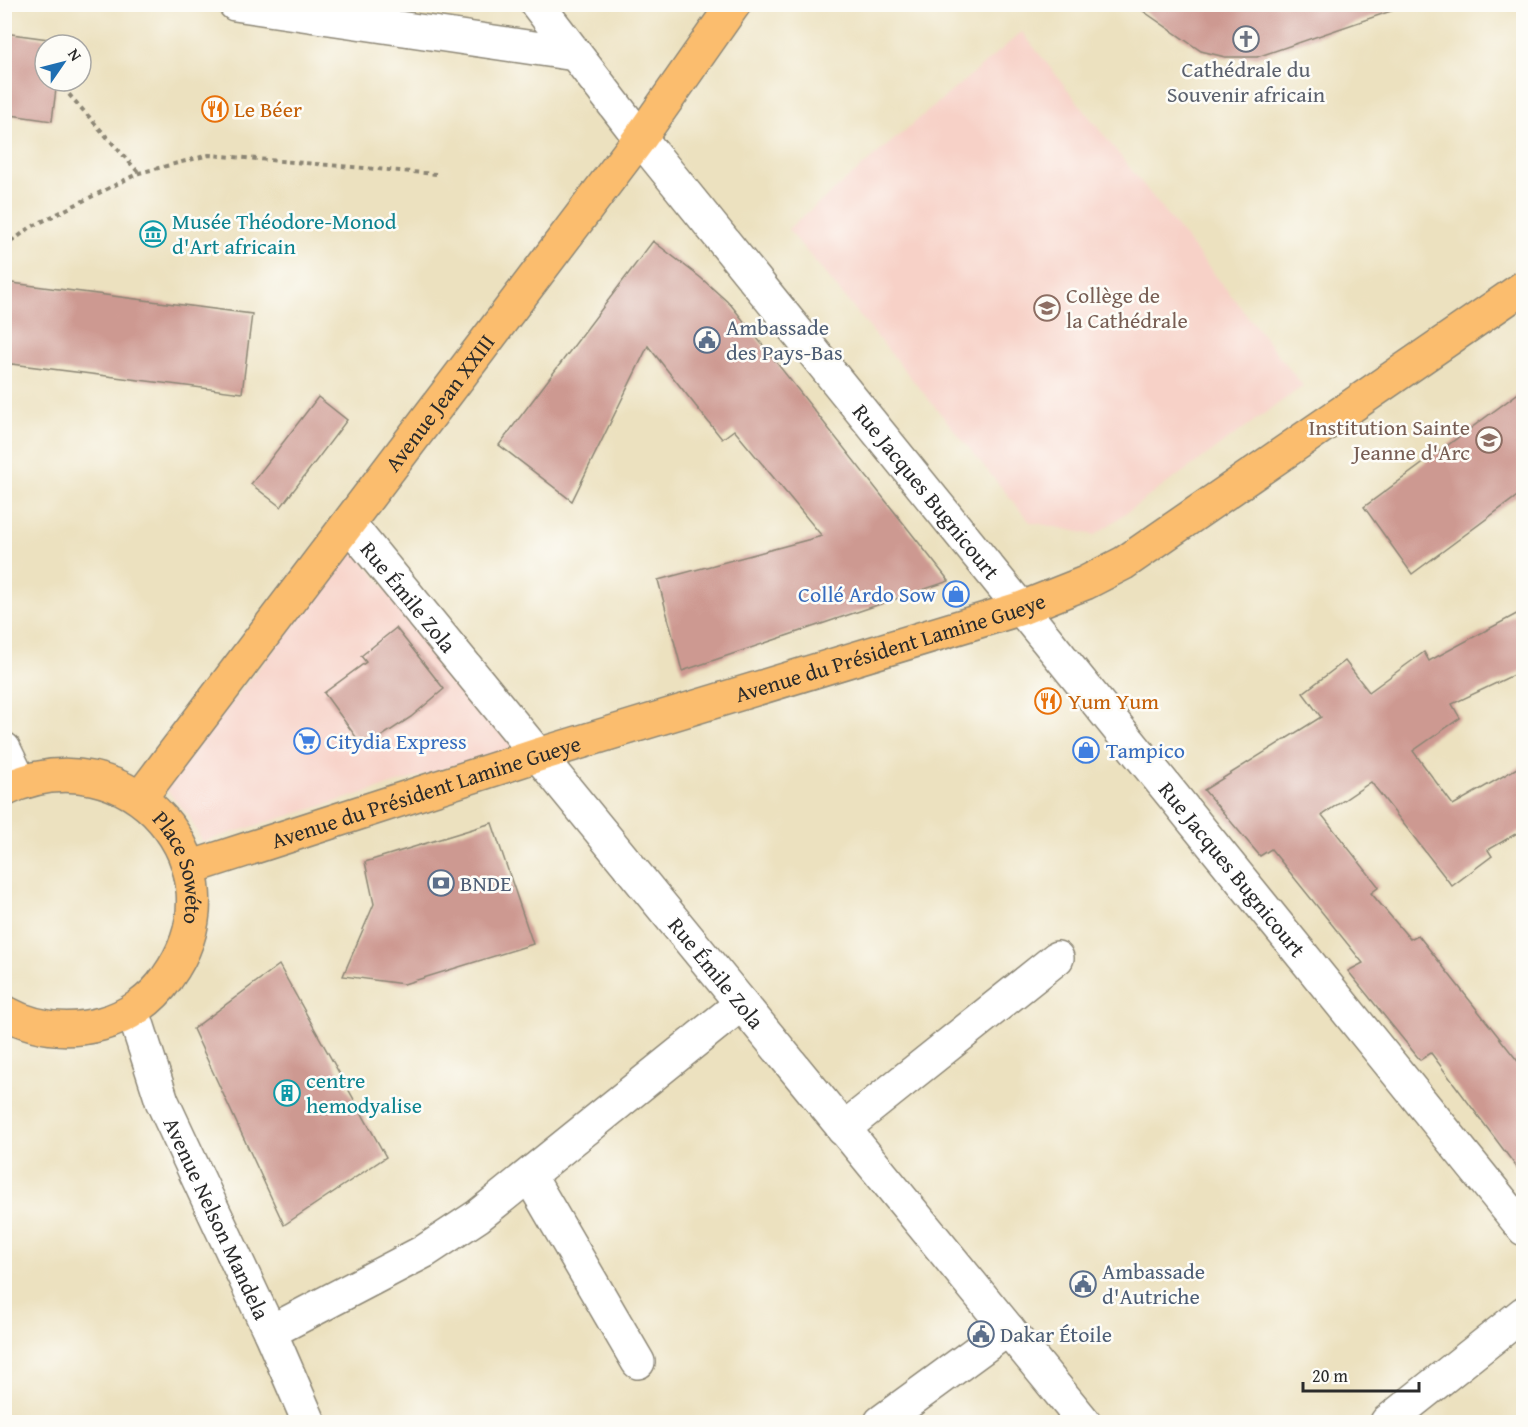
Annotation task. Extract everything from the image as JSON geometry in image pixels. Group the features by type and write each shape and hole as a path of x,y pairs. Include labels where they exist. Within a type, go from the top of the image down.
{"main road":[{"name":"Avenue Jean XXIII","path":"140,798 640,138 735,4"},
{"name":"Avenue du Président Lamine Gueye","path":"189,868 538,755 1022,608 1085,583 1124,563 1524,287"},
{"name":"Place Sowéto","path":"4,1012 39,1026 63,1029 87,1028 111,1022 133,1011 159,991 182,954 190,933 194,901 189,868 171,829 140,798 107,781 90,776 66,774 43,776 12,786"}],"street":[{"path":"235,4 575,54"},
{"name":"Rue Jacques Bugnicourt","path":"537,4 640,138 1524,1229"},
{"name":"Rue Émile Zola","path":"349,524 1084,1422"},
{"path":"4,749 12,786"},
{"path":"843,1129 1057,958"},
{"path":"270,1332 425,1251 478,1216 530,1177 741,1004"},
{"name":"Avenue Nelson Mandela","path":"133,1011 162,1101 270,1332 309,1422"},
{"path":"530,1177 638,1362"},
{"path":"1387,1422 1524,1313"},
{"path":"881,1422 1008,1329"}],"path":[{"path":"68,93 140,172"},
{"path":"4,247 31,226 140,172 209,155 436,174"}],"shaded area":[{"name":"Collège de la Cathédrale","path":"1022,32 1303,386 1095,535 1030,522 788,229"},
{"path":"354,549 514,748 202,842 189,816 164,787"}],"building":[{"name":"Cathédrale du Souvenir africain","path":"1133,4 1394,4 1394,10 1257,57 1225,57 1201,51"},
{"path":"4,33 33,37 33,93 56,93 52,121 4,114"},
{"path":"653,241 701,278 731,305 949,581 682,671 658,580 822,536 734,430 722,439 648,346 572,501 499,445"},
{"path":"4,282 252,314 242,393 4,363"},
{"name":"Institution Sainte Jeanne d'Arc","path":"1524,389 1524,491 1412,574 1364,507"},
{"path":"318,397 347,420 281,507 251,484"},
{"path":"1524,610 1524,670 1452,704 1460,718 1413,751 1453,805 1524,764 1524,829 1488,850 1492,856 1452,886 1371,782 1322,815 1379,887 1371,893 1410,939 1418,935 1524,1069 1524,1177 1431,1053 1420,1060 1348,971 1363,963 1271,849 1260,856 1204,790 1321,717 1303,693 1345,661 1369,692 1424,652 1429,661"},
{"path":"396,628 444,689 411,717 364,748 324,693 366,662 361,656"},
{"name":"BNDE","path":"492,823 533,944 404,984 343,976 374,904 365,862"},
{"name":"centre hemodyalise","path":"279,965 386,1157 284,1225 193,1029"}],"place":[{"name":"Cathédrale du Souvenir africain","path":"1246,39"},
{"name":"Le Béer","path":"215,109"},
{"name":"Musée Théodore-Monod d'Art africain","path":"153,234"},
{"name":"Collège de la Cathédrale","path":"1047,308"},
{"name":"Ambassade des Pays-Bas","path":"707,340"},
{"name":"Institution Sainte Jeanne d'Arc","path":"1489,440"},
{"name":"Collé Ardo Sow","path":"956,594"},
{"name":"Yum Yum","path":"1048,701"},
{"name":"Citydia Express","path":"307,741"},
{"name":"Tampico","path":"1086,750"},
{"name":"BNDE","path":"441,883"},
{"name":"centre hemodyalise","path":"287,1093"},
{"name":"Ambassade d'Autriche","path":"1083,1284"},
{"name":"Dakar Étoile","path":"981,1334"}]}
